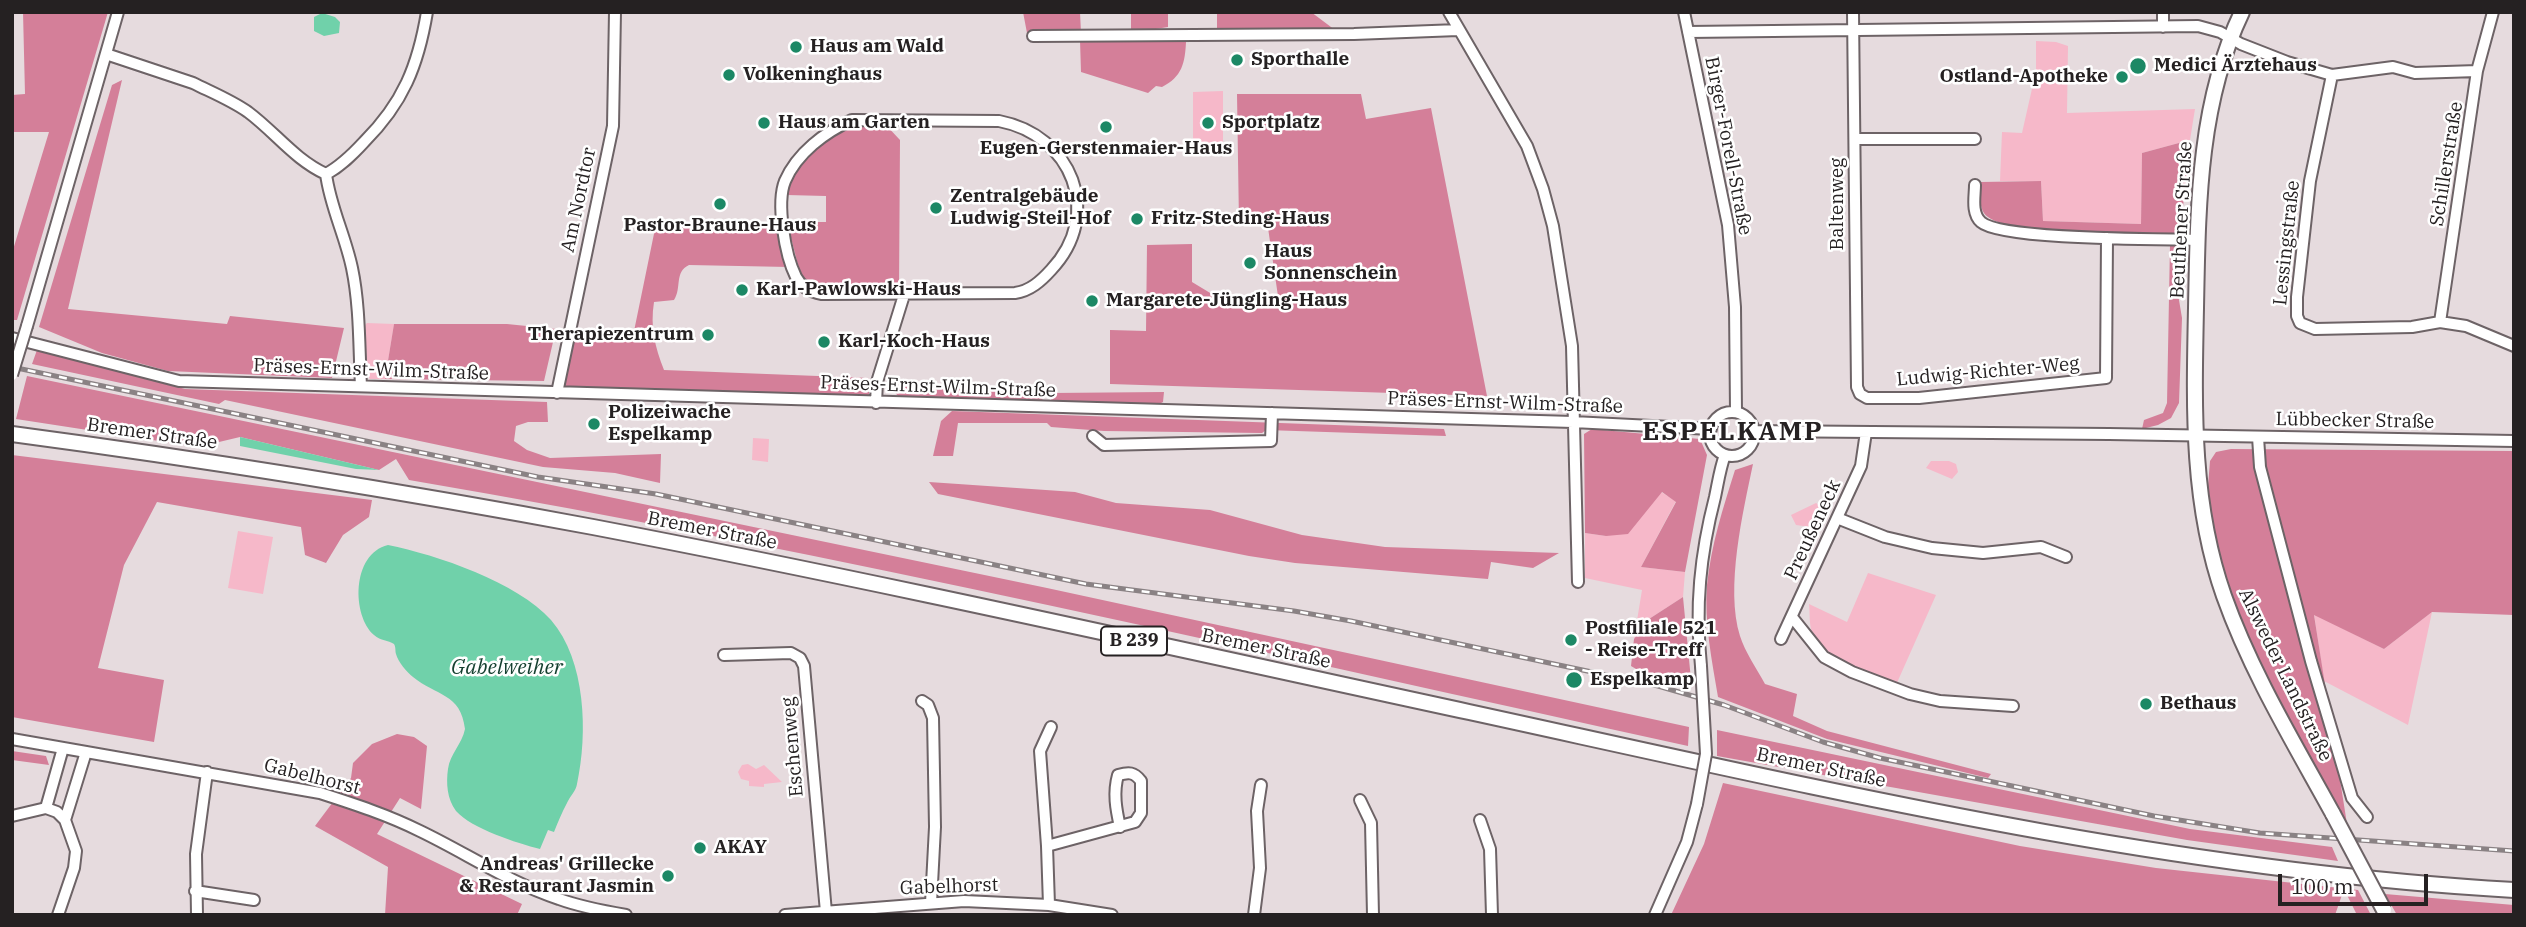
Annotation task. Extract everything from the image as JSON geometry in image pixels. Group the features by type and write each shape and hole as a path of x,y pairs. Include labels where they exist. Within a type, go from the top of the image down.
{"main road":[{"name":"Beuthener Straße","path":"2195,436 2197,240 2204,148 2215,85 2230,36 2242,12"},
{"name":"Bremer Straße","path":"12,434 276,472 659,540 1994,824 2243,863 2390,880 2514,890"},
{"name":"Alsweder Landstraße","path":"2195,436 2196,465 2206,532 2224,596 2280,715 2385,912"}],"street":[{"path":"12,375 118,12"},
{"path":"326,174 340,166 384,122 401,98 413,70 427,12"},
{"name":"Am Nordtor","path":"557,393 613,127 615,12"},
{"path":"1443,12 1449,25 1458,30"},
{"path":"1449,12 1518,128 1534,161 1553,226 1572,346 1578,582"},
{"name":"Birger-Forell-Straße","path":"1684,12 1728,226 1735,307 1736,412"},
{"name":"Baltenweg","path":"1853,12 1857,387 1860,394"},
{"path":"2163,12 2164,27"},
{"name":"Schillerstraße","path":"2440,322 2477,71 2493,12"},
{"path":"1688,32 2197,26 2230,36 2261,52 2332,75 2393,67 2415,73 2477,71"},
{"path":"1033,36 1354,34 1458,30"},
{"path":"106,54 193,83 215,94 247,112 308,166 326,174"},
{"name":"Lessingstraße","path":"2332,75 2311,181 2297,297 2297,316 2300,323 2315,329 2412,327 2440,322 2466,326 2514,346"},
{"path":"858,120 999,121 1024,128 1044,140 1058,153 1068,168 1075,188 1077,209 1070,242 1051,270 1033,286 1015,293 904,295 817,293 808,290 796,278 780,203 786,178 813,144 832,130 858,120"},
{"path":"1855,139 1975,139"},
{"path":"326,174 329,195 353,271 361,386"},
{"path":"1975,185 1975,212 1981,222 2001,229 2035,234 2197,240"},
{"name":"Ludwig-Richter-Weg","path":"1860,394 1867,398 1919,398 2106,378 2107,238"},
{"path":"876,403 877,382 904,295"},
{"name":"Präses-Ernst-Wilm-Straße","path":"12,338 179,381 1573,422 1711,429"},
{"path":"1736,412 1748,419 1754,431 1751,445 1746,451 1732,456 1725,455 1713,445 1711,429 1720,416 1736,412"},
{"path":"1093,436 1104,445 1271,441 1272,413"},
{"path":"1754,431 2195,436"},
{"name":"Preußeneck","path":"1781,639 1861,466 1866,432"},
{"name":"Lübbecker Straße","path":"2195,436 2514,442"},
{"path":"2258,437 2260,467 2311,661 2352,798 2367,817"},
{"path":"1655,915 1687,842 1706,754 1698,604 1700,566 1704,538 1725,455"},
{"path":"1837,519 1885,537 1932,548 1983,553 2041,547 2066,557"},
{"path":"1792,617 1824,657 1852,672 1910,694 1940,701 2013,706"},
{"name":"Eschenweg","path":"724,655 791,653 800,658 804,666 826,912"},
{"path":"922,701 928,705 933,718 935,827 931,904"},
{"path":"1049,905 1040,751 1051,727"},
{"name":"Gabelhorst","path":"12,739 320,793 361,806 420,831 522,884 591,909 622,914"},
{"path":"46,808 63,748"},
{"path":"65,820 86,752"},
{"path":"197,915 196,854 207,772"},
{"path":"1047,846 1120,827 1135,822 1141,813 1141,781 1135,774 1118,775 1115,785 1120,827"},
{"path":"1254,915 1260,868 1257,811 1261,785"},
{"path":"1360,800 1371,823 1373,915"},
{"path":"12,816 46,808 57,812 65,820 76,851 74,868 58,915"},
{"path":"1480,820 1490,849 1492,915"},
{"path":"195,891 254,900"},
{"name":"Gabelhorst","path":"785,915 964,901 1049,905 1112,915"}],"shaded area":[{"path":"23,12 108,12 17,320 12,320 12,253 49,132 12,132 12,95 25,94"},
{"path":"1023,12 1080,12 1081,33 1027,33"},
{"path":"1131,12 1168,12 1168,27 1131,33"},
{"path":"1217,12 1311,12 1335,30 1217,31"},
{"path":"1200,36 1200,42 1186,42 1183,63 1174,79 1162,87 1156,86 1148,93 1081,72 1080,40"},
{"path":"2036,41 2068,46 2067,113 2195,109 2190,140 2142,153 2141,224 2043,221 2041,181 2000,181 2002,132 2022,133 2036,71"},
{"path":"122,80 68,309 227,324 230,316 344,328 332,378 168,371 102,353 39,327 112,85"},
{"name":"Sportplatz","path":"1223,91 1223,155 1193,155 1193,92"},
{"path":"1237,94 1361,94 1366,119 1431,108 1487,396 1110,384 1110,330 1146,331 1147,245 1192,244 1192,282 1235,308 1279,303 1267,221 1239,224"},
{"path":"851,124 885,124 900,140 899,290 818,289 807,283 799,269 787,222 826,222 826,196 787,195 790,183 811,153"},
{"path":"2190,140 2180,236 2050,232 2002,224 1988,217 1982,210 1981,182 2041,181 2043,221 2141,224 2142,153"},
{"path":"656,224 780,227 789,267 689,265 684,268 674,300 654,302 654,337 664,370 869,378 869,395 563,387 571,335 633,336"},
{"path":"2170,245 2177,246 2177,288 2182,318 2179,403 2171,418 2142,429 2144,420 2163,413 2167,403"},
{"path":"367,323 394,324 385,379 370,379 365,372 360,330"},
{"path":"394,324 507,324 556,329 544,381 385,379"},
{"path":"37,350 185,389 547,402 548,422 528,422 516,426 514,441 527,450 550,458 661,454 660,483 615,473 543,467 225,400 219,404 32,364"},
{"path":"27,376 1047,588 1689,727 1688,746 890,572 730,539 409,480 396,459 379,470 240,437 198,447 16,419"},
{"path":"889,386 1043,392 1042,404 898,396"},
{"path":"1164,392 1163,402 1157,405 1051,405 1051,393"},
{"path":"952,411 1444,429 1446,436 1266,430 1262,433 1104,431 1051,427 1047,423 958,423 953,456 933,456 941,421"},
{"path":"1592,429 1700,439 1707,455 1685,572 1641,567 1676,502 1662,492 1628,534 1606,536 1585,533 1584,434"},
{"path":"753,438 769,439 768,462 752,460"},
{"path":"2231,449 2514,451 2514,615 2432,612 2384,649 2314,615 2347,824 2246,642 2226,591 2213,534 2208,486 2210,461 2216,452"},
{"path":"12,455 372,500 369,517 343,535 326,563 305,555 301,527 157,502 124,565 98,668 164,680 154,742 12,717"},
{"path":"1931,461 1949,461 1956,464 1958,472 1952,479 1926,468"},
{"path":"1753,464 1737,550 1734,596 1740,636 1765,684 1797,694 1793,716 1827,731 1991,774 1988,778 1827,739 1718,697 1706,599 1711,556 1735,470"},
{"path":"929,482 1075,492 1116,503 1210,510 1302,535 1385,547 1559,553 1533,568 1491,562 1488,579 1295,563 938,494"},
{"path":"1661,492 1676,501 1641,567 1685,572 1683,597 1649,619 1634,639 1642,590 1585,578 1585,533 1606,536"},
{"path":"1816,503 1821,506 1810,527 1796,525 1791,515"},
{"path":"238,531 273,537 263,594 228,588"},
{"path":"1868,573 1936,595 1896,685 1849,666 1827,652 1811,629 1809,604 1847,622"},
{"path":"1683,597 1691,680 1660,679 1631,666 1634,639 1649,619"},
{"path":"2432,612 2408,725 2324,681 2314,614 2384,649"},
{"path":"1717,730 2190,829 2332,847 2338,861 2187,840 1717,756"},
{"path":"397,734 414,737 427,746 421,809 400,798 377,834 522,904 517,915 385,915 388,867 315,826 351,778 353,763 372,744"},
{"path":"12,751 46,756 49,765 12,760"},
{"path":"748,764 756,769 764,765 782,782 764,784 764,787 749,786 749,781 741,779 738,772 742,765"},
{"path":"1723,783 2020,846 2156,868 2358,890 2371,915 2357,915 2344,889 2335,915 1671,915 1704,844"},
{"path":"2385,894 2514,905 2514,915 2397,915"}],"water":[{"path":"322,13 335,17 340,22 339,33 324,36 314,31 314,17"},
{"path":"240,437 379,470 356,469 240,446"},
{"name":"Gabelweiher","path":"388,545 452,563 497,582 536,606 563,636 578,676 581,698 583,721 580,764 575,789 554,832 548,830 540,849 473,824 463,818 453,806 448,791 448,769 465,729 463,717 453,702 422,683 403,667 394,644 374,635 362,614 359,586 362,572 367,560"}],"railway":[{"path":"12,367 538,477 656,494 1086,584 1351,621 1658,686 1724,705 1823,742 1880,758 2154,816 2260,833 2514,851"}],"place":[{"name":"Haus am Wald","path":"796,47"},
{"name":"Sporthalle","path":"1237,60"},
{"name":"Medici Ärztehaus","path":"2138,66"},
{"name":"Volkeninghaus","path":"729,75"},
{"name":"Ostland-Apotheke","path":"2122,77"},
{"name":"Haus am Garten","path":"764,123"},
{"name":"Sportplatz","path":"1208,123"},
{"name":"Eugen-Gerstenmaier-Haus","path":"1106,127"},
{"name":"Pastor-Braune-Haus","path":"720,204"},
{"name":"Zentralgebäude Ludwig-Steil-Hof","path":"936,208"},
{"name":"Fritz-Steding-Haus","path":"1137,219"},
{"name":"Haus Sonnenschein","path":"1250,263"},
{"name":"Karl-Pawlowski-Haus","path":"742,290"},
{"name":"Margarete-Jüngling-Haus","path":"1092,301"},
{"name":"Therapiezentrum","path":"708,335"},
{"name":"Karl-Koch-Haus","path":"824,342"},
{"name":"Polizeiwache Espelkamp","path":"594,424"},
{"name":"Postfiliale 521 - Reise-Treff","path":"1571,640"},
{"name":"Espelkamp","path":"1574,680"},
{"name":"Bethaus","path":"2146,704"},
{"name":"AKAY","path":"700,848"},
{"name":"Andreas' Grillecke & Restaurant Jasmin","path":"668,876"}],"district":[{"name":"ESPELKAMP","path":"1733,432"}]}
